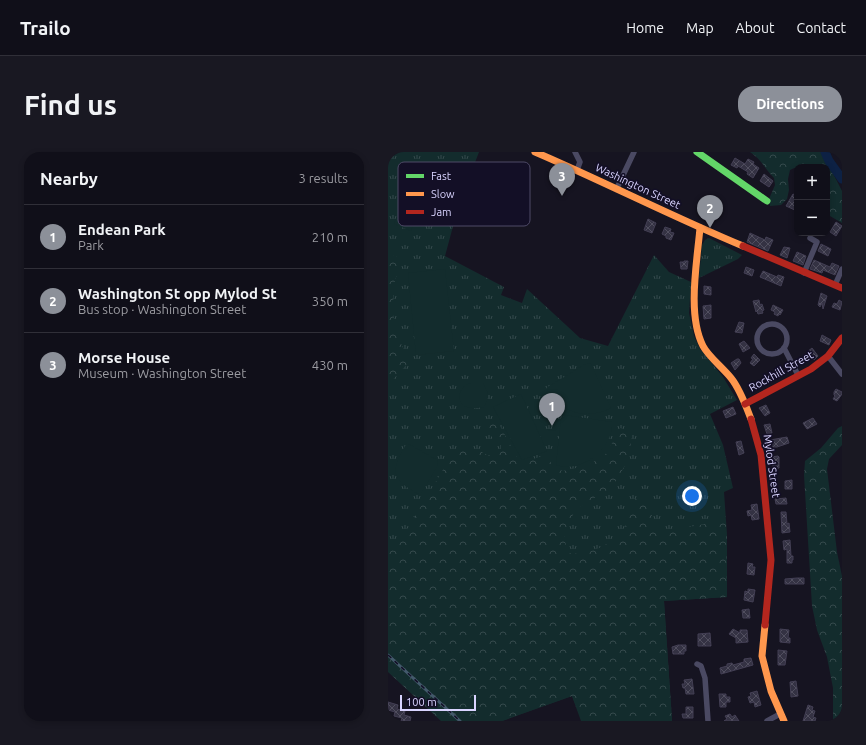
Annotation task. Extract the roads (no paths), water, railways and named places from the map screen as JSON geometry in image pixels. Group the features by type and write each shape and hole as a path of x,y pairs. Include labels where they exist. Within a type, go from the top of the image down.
{"street":[{"name":"Washington Street","path":"534,152 617,188 700,228 838,287"},
{"path":"575,152 580,162 577,170"},
{"path":"617,188 634,152"},
{"path":"697,152 767,201"},
{"name":"Mylod Street","path":"700,228 694,308 698,333 703,347 732,380 745,404 754,425 761,455 770,544 770,567 762,656 769,684 784,721"},
{"path":"804,273 817,242 810,238"},
{"path":"838,287 842,269"},
{"path":"784,348 780,352 771,354 763,350 758,343 758,333 765,326 775,324 784,329 787,339 784,348 798,375"},
{"name":"Rockhill Street","path":"745,404 811,369 828,356 842,339"},
{"path":"828,356 842,374"},
{"path":"697,664 700,666 705,678 708,721"},
{"path":"767,721 780,714"}],"waterway":[{"path":"825,152 829,161 842,179"}],"railway":[{"path":"388,655 460,721"}],"place":[{"name":"Morse House","path":"562,196"},
{"name":"Washington St opp Mylod St","path":"710,228"},
{"name":"Endean Park","path":"552,426"}]}
